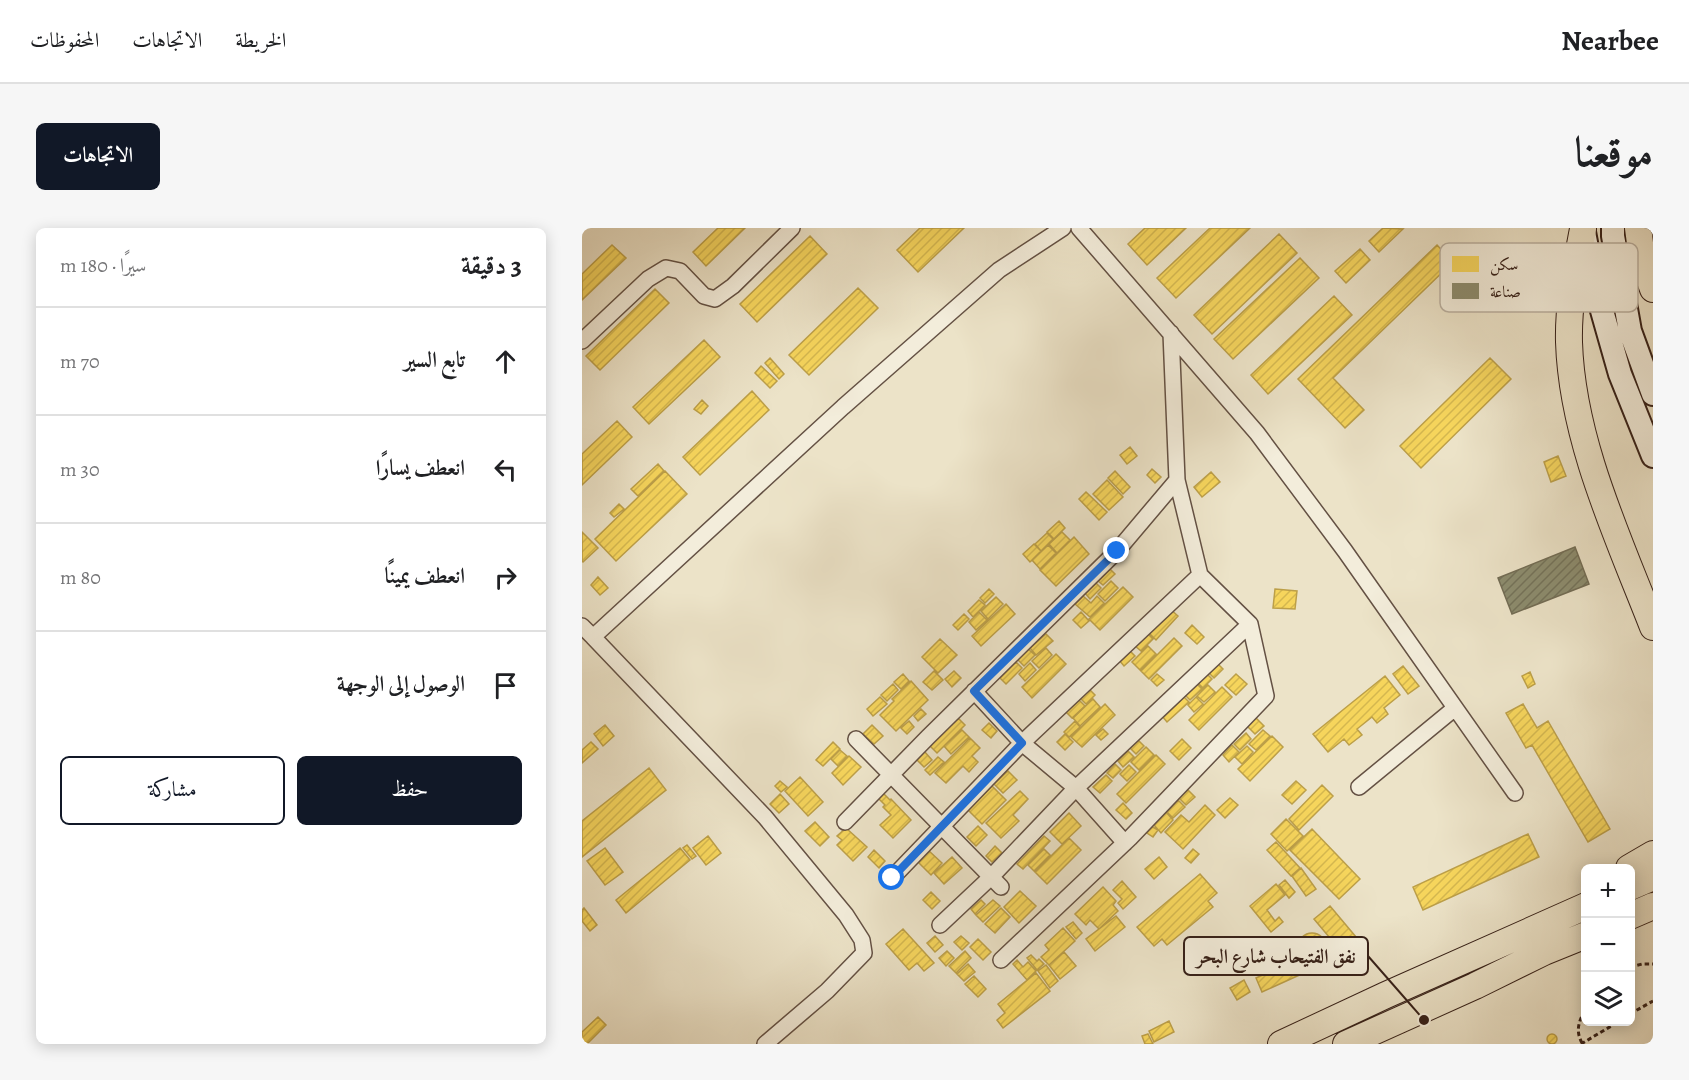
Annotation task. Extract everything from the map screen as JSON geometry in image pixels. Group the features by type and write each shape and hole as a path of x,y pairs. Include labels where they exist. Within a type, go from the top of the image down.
{"highway":[{"path":"1580,243 1583,228"},
{"path":"1638,228 1642,258 1653,289"},
{"path":"1571,312 1569,342 1574,396 1584,442 1600,491 1653,627"},
{"path":"1635,864 1653,854"},
{"path":"1635,885 1653,877"},
{"path":"1512,939 1581,898"},
{"path":"1635,914 1653,906"},
{"path":"1281,1044 1581,908"},
{"path":"1346,1044 1581,937"},
{"path":"1392,1044 1475,986"}],"main road":[{"path":"1583,228 1586,243"},
{"path":"1613,228 1614,243"},
{"path":"1602,312 1620,374 1653,456"},
{"path":"1627,312 1630,331 1653,394"}],"street":[{"path":"582,341 648,279 666,268 680,271 704,296 715,299 733,286 792,228"},
{"path":"765,1044 827,991 864,953 862,940 846,915 765,817 587,632 999,270 1063,228"},
{"path":"1079,228 1257,433 1345,551 1515,793"},
{"path":"1001,960 1125,843 1266,696 1250,624 1200,574 1177,480 1171,333"},
{"path":"845,822 1117,551 1177,480"},
{"path":"892,878 1022,743 1200,574"},
{"path":"940,925 996,882 1076,788 1250,624"},
{"path":"974,691 1022,743 1076,788 1125,843"},
{"path":"1359,787 1455,708"},
{"path":"856,739 996,882"}],"path":[{"path":"1635,966 1653,964"},
{"path":"1635,1011 1653,1000"},
{"path":"1581,1019 1578,1034 1582,1044 1611,1026"}],"building: سكن":[{"path":"718,228 745,228 706,266 693,252"},
{"path":"920,228 964,228 918,272 897,250"},
{"path":"1145,228 1186,228 1147,265 1128,244"},
{"path":"1210,228 1250,228 1176,298 1157,278"},
{"path":"1383,228 1403,229 1379,252 1369,241"},
{"path":"1279,234 1297,253 1212,334 1194,315"},
{"path":"810,236 827,254 757,322 740,304"},
{"path":"612,245 626,258 582,300 582,274"},
{"path":"1437,245 1440,248 1440,275 1333,378 1364,410 1345,428 1298,379"},
{"path":"1360,249 1370,260 1346,283 1335,271"},
{"path":"1300,258 1319,278 1233,359 1214,339"},
{"path":"858,288 878,308 809,375 789,355"},
{"path":"655,289 669,303 600,370 586,356"},
{"path":"1334,296 1352,315 1268,394 1251,375"},
{"path":"704,340 720,357 649,424 633,407"},
{"path":"770,358 784,374 779,379 765,363"},
{"path":"1490,358 1511,379 1421,468 1400,446"},
{"path":"761,366 777,381 770,388 755,373"},
{"path":"752,391 769,410 700,475 683,457"},
{"path":"702,400 708,406 701,414 694,409"},
{"path":"617,421 632,437 582,485 582,454"},
{"path":"1130,447 1137,456 1127,464 1120,455"},
{"path":"1558,456 1566,476 1551,482 1544,462"},
{"path":"658,464 664,471 638,496 631,489"},
{"path":"1152,469 1161,477 1155,483 1147,475"},
{"path":"665,471 687,494 616,561 595,539"},
{"path":"1115,471 1130,487 1123,494 1108,478"},
{"path":"1211,472 1220,482 1202,497 1194,487"},
{"path":"1107,480 1123,497 1109,510 1093,494"},
{"path":"1086,492 1107,512 1099,520 1079,499"},
{"path":"619,504 624,509 614,517 610,513"},
{"path":"1059,521 1065,528 1054,539 1047,532"},
{"path":"582,532 598,548 583,562 582,561"},
{"path":"1062,532 1070,540 1057,553 1049,544"},
{"path":"1047,533 1053,539 1041,551 1035,544"},
{"path":"1074,537 1089,554 1056,586 1040,570"},
{"path":"1034,544 1041,551 1030,562 1023,554"},
{"path":"1048,545 1056,553 1040,569 1032,560"},
{"path":"1110,569 1115,574 1103,585 1098,581"},
{"path":"598,577 608,588 600,595 591,585"},
{"path":"1111,581 1118,588 1105,601 1098,594"},
{"path":"1096,583 1101,588 1090,599 1085,593"},
{"path":"1123,587 1133,597 1100,630 1089,619"},
{"path":"989,589 994,594 985,603 980,598"},
{"path":"1275,589 1297,591 1295,609 1273,608"},
{"path":"1083,596 1091,603 1097,596 1104,603 1090,617 1075,604"},
{"path":"996,597 1003,604 988,619 981,611"},
{"path":"979,600 985,605 973,617 968,611"},
{"path":"1006,604 1015,614 981,646 972,636"},
{"path":"1169,608 1178,616 1156,640 1147,631"},
{"path":"979,612 987,620 976,630 969,622"},
{"path":"1081,612 1089,621 1081,628 1073,620"},
{"path":"964,614 969,619 958,630 953,625"},
{"path":"1192,625 1204,637 1197,644 1185,633"},
{"path":"1146,632 1153,639 1141,651 1134,645"},
{"path":"1046,634 1053,641 1036,655 1030,648"},
{"path":"1174,638 1182,646 1149,679 1141,671"},
{"path":"940,639 957,655 938,673 922,657"},
{"path":"1148,646 1156,654 1140,670 1132,662"},
{"path":"1046,648 1052,655 1039,668 1032,661"},
{"path":"1028,649 1035,655 1024,666 1017,659"},
{"path":"1129,650 1135,656 1124,666 1119,660"},
{"path":"1056,654 1066,664 1032,698 1022,687"},
{"path":"1016,662 1022,668 1006,684 1000,678"},
{"path":"1216,662 1223,669 1214,678 1207,671"},
{"path":"1030,663 1036,670 1025,681 1019,674"},
{"path":"1403,666 1419,686 1408,694 1393,674"},
{"path":"934,671 943,680 932,690 923,682"},
{"path":"954,671 961,678 952,687 945,679"},
{"path":"1530,672 1535,684 1528,688 1522,676"},
{"path":"1206,673 1212,679 1203,688 1197,682"},
{"path":"903,674 909,681 901,689 894,682"},
{"path":"1157,674 1164,680 1157,686 1151,680"},
{"path":"1236,674 1247,684 1236,695 1225,685"},
{"path":"1385,676 1400,695 1384,708 1388,714 1377,723 1372,717 1357,729 1362,735 1349,745 1344,739 1328,752 1313,734"},
{"path":"911,681 928,700 896,731 880,715 894,701 892,699"},
{"path":"1196,683 1202,689 1190,700 1184,694"},
{"path":"893,684 898,690 887,701 881,695"},
{"path":"1208,685 1215,692 1204,702 1197,696"},
{"path":"1222,687 1232,697 1199,730 1189,720"},
{"path":"1089,689 1095,695 1086,704 1080,698"},
{"path":"1183,696 1189,702 1167,722 1162,716"},
{"path":"880,697 887,704 873,716 867,709"},
{"path":"1196,697 1203,704 1194,712 1188,705"},
{"path":"1093,699 1100,707 1080,726 1073,718"},
{"path":"1079,700 1085,706 1072,718 1066,712"},
{"path":"1105,704 1115,715 1082,747 1071,737"},
{"path":"1523,704 1537,728 1548,721 1610,829 1588,842 1532,745 1526,748 1506,713"},
{"path":"921,709 926,714 918,721 914,716"},
{"path":"1253,715 1264,726 1255,734 1245,724"},
{"path":"958,718 965,725 937,753 930,746"},
{"path":"909,721 914,727 907,734 901,728"},
{"path":"1075,721 1080,727 1069,737 1064,732"},
{"path":"989,723 997,731 991,738 982,730"},
{"path":"605,725 614,736 603,746 594,734"},
{"path":"872,725 883,736 874,744 863,734"},
{"path":"1103,729 1108,734 1101,740 1096,735"},
{"path":"962,730 969,737 951,754 944,746"},
{"path":"1263,730 1270,736 1256,750 1249,744"},
{"path":"1246,733 1251,739 1240,750 1234,744"},
{"path":"1065,734 1073,742 1065,750 1057,742"},
{"path":"1272,736 1283,747 1250,781 1238,769"},
{"path":"970,738 980,748 972,756 978,762 969,772 963,766 946,783 935,773"},
{"path":"1182,739 1191,748 1179,760 1170,751"},
{"path":"1138,740 1144,746 1136,754 1130,748"},
{"path":"591,742 598,749 582,763 582,750"},
{"path":"833,742 840,749 823,766 816,760"},
{"path":"1232,745 1239,752 1229,762 1223,755"},
{"path":"1247,746 1253,752 1242,764 1235,757"},
{"path":"1146,747 1154,755 1139,770 1131,762"},
{"path":"840,750 847,756 838,766 831,759"},
{"path":"924,751 932,760 924,767 916,759"},
{"path":"1128,751 1134,757 1123,767 1118,761"},
{"path":"1156,755 1165,764 1126,803 1117,794"},
{"path":"849,756 861,767 843,785 832,773"},
{"path":"938,757 944,762 930,775 925,770"},
{"path":"1115,764 1121,770 1113,778 1107,773"},
{"path":"1129,765 1136,772 1127,781 1120,774"},
{"path":"649,768 666,790 582,857 582,821"},
{"path":"1008,771 1017,780 1003,793 994,784"},
{"path":"1106,775 1112,781 1100,793 1093,787"},
{"path":"800,777 823,802 808,816 785,791"},
{"path":"780,781 787,787 781,792 775,786"},
{"path":"1296,781 1306,790 1292,804 1282,795"},
{"path":"1322,785 1333,796 1299,830 1289,819"},
{"path":"992,786 1006,800 982,824 968,810"},
{"path":"1188,790 1195,797 1186,805 1179,798"},
{"path":"1020,791 1028,799 1013,815 1019,821 1001,838 986,823"},
{"path":"883,793 911,820 893,838 880,825 891,815 878,798"},
{"path":"780,794 789,804 779,813 770,804"},
{"path":"1230,798 1238,805 1225,818 1217,810"},
{"path":"1178,800 1185,807 1173,818 1167,812"},
{"path":"1123,803 1132,813 1126,819 1116,810"},
{"path":"1205,805 1215,815 1183,849 1165,832 1181,815 1189,822"},
{"path":"1166,812 1173,820 1161,833 1154,825"},
{"path":"1069,813 1081,826 1062,844 1050,832"},
{"path":"1286,819 1303,836 1287,851 1271,834"},
{"path":"815,822 829,837 820,846 805,831"},
{"path":"978,826 987,835 976,846 967,837"},
{"path":"1151,826 1158,830 1153,837 1147,833"},
{"path":"846,828 867,847 853,861 837,845 842,840 837,836"},
{"path":"1312,829 1360,879 1339,899 1290,850"},
{"path":"1528,834 1539,857 1423,910 1413,887"},
{"path":"708,836 721,853 706,865 693,848"},
{"path":"1044,836 1050,841 1023,869 1017,864"},
{"path":"1069,838 1081,850 1047,884 1035,872"},
{"path":"1276,842 1300,868 1291,876 1267,850"},
{"path":"687,845 696,856 692,859 683,848"},
{"path":"995,846 1002,853 992,862 986,856"},
{"path":"605,848 623,872 605,885 587,861"},
{"path":"680,848 690,860 626,913 616,900"},
{"path":"1044,849 1050,855 1034,871 1028,865"},
{"path":"1193,849 1199,854 1191,863 1185,858"},
{"path":"874,850 885,861 879,868 868,857"},
{"path":"928,850 942,863 931,875 917,861"},
{"path":"952,857 962,868 944,884 934,873"},
{"path":"1159,857 1167,867 1154,879 1145,869"},
{"path":"1301,868 1316,889 1306,896 1292,876"},
{"path":"1200,874 1217,893 1208,901 1213,907 1167,945 1162,939 1154,946 1137,927"},
{"path":"1285,880 1295,892 1289,898 1279,885"},
{"path":"1122,881 1136,897 1123,909 1118,903 1122,899 1113,890"},
{"path":"1276,884 1285,895 1267,910 1275,921 1279,917 1283,922 1271,932 1250,906"},
{"path":"1103,887 1116,901 1113,905 1118,911 1099,929 1090,920 1086,925 1075,914"},
{"path":"1020,891 1036,906 1019,923 1004,907"},
{"path":"931,892 940,901 932,909 923,900"},
{"path":"981,900 985,904 975,914 971,909"},
{"path":"993,900 1000,906 983,922 976,915"},
{"path":"1330,906 1356,937 1340,950 1314,919"},
{"path":"584,908 597,925 590,931 582,921"},
{"path":"1001,908 1010,917 995,933 985,924"},
{"path":"1116,916 1125,927 1095,951 1086,939"},
{"path":"1073,922 1082,933 1076,939 1066,927"},
{"path":"1063,928 1075,941 1049,965 1041,957 1049,950 1045,945"},
{"path":"903,929 934,963 924,971 917,963 909,970 886,944"},
{"path":"1312,933 1322,937 1326,947 1322,957 1312,961 1302,957 1298,947 1302,937"},
{"path":"935,936 943,945 935,952 927,943"},
{"path":"961,936 969,943 962,950 954,942"},
{"path":"978,939 991,952 983,960 970,947"},
{"path":"947,951 954,958 946,966 939,958"},
{"path":"965,951 971,958 956,973 949,966"},
{"path":"1064,952 1076,966 1060,979 1049,965"},
{"path":"1031,955 1044,964 1037,970 1027,958"},
{"path":"1300,958 1306,972 1262,992 1256,978"},
{"path":"1017,960 1023,967 1028,962 1036,971 1027,980 1013,964"},
{"path":"968,964 975,972 964,981 957,974"},
{"path":"1046,965 1058,981 1050,988 1038,971"},
{"path":"1036,973 1050,991 1003,1028 997,1020 1005,1013 998,1004"},
{"path":"974,976 986,989 978,997 965,984"},
{"path":"1244,980 1250,992 1237,1000 1230,988"},
{"path":"598,1017 606,1025 587,1044 582,1044 582,1032"},
{"path":"1169,1021 1174,1032 1154,1042 1149,1031"},
{"path":"1148,1034 1153,1044 1145,1044 1142,1036"},
{"path":"1552,1034 1557,1039 1552,1044 1547,1039"}],"building: صناعة":[{"path":"1575,547 1589,584 1512,614 1498,578"}],"place":[{"name":"نفق الفتيحاب شارع البحر","path":"1424,1020"}],"route":[{"path":"892,878 1022,743 974,691 1117,551"}]}
